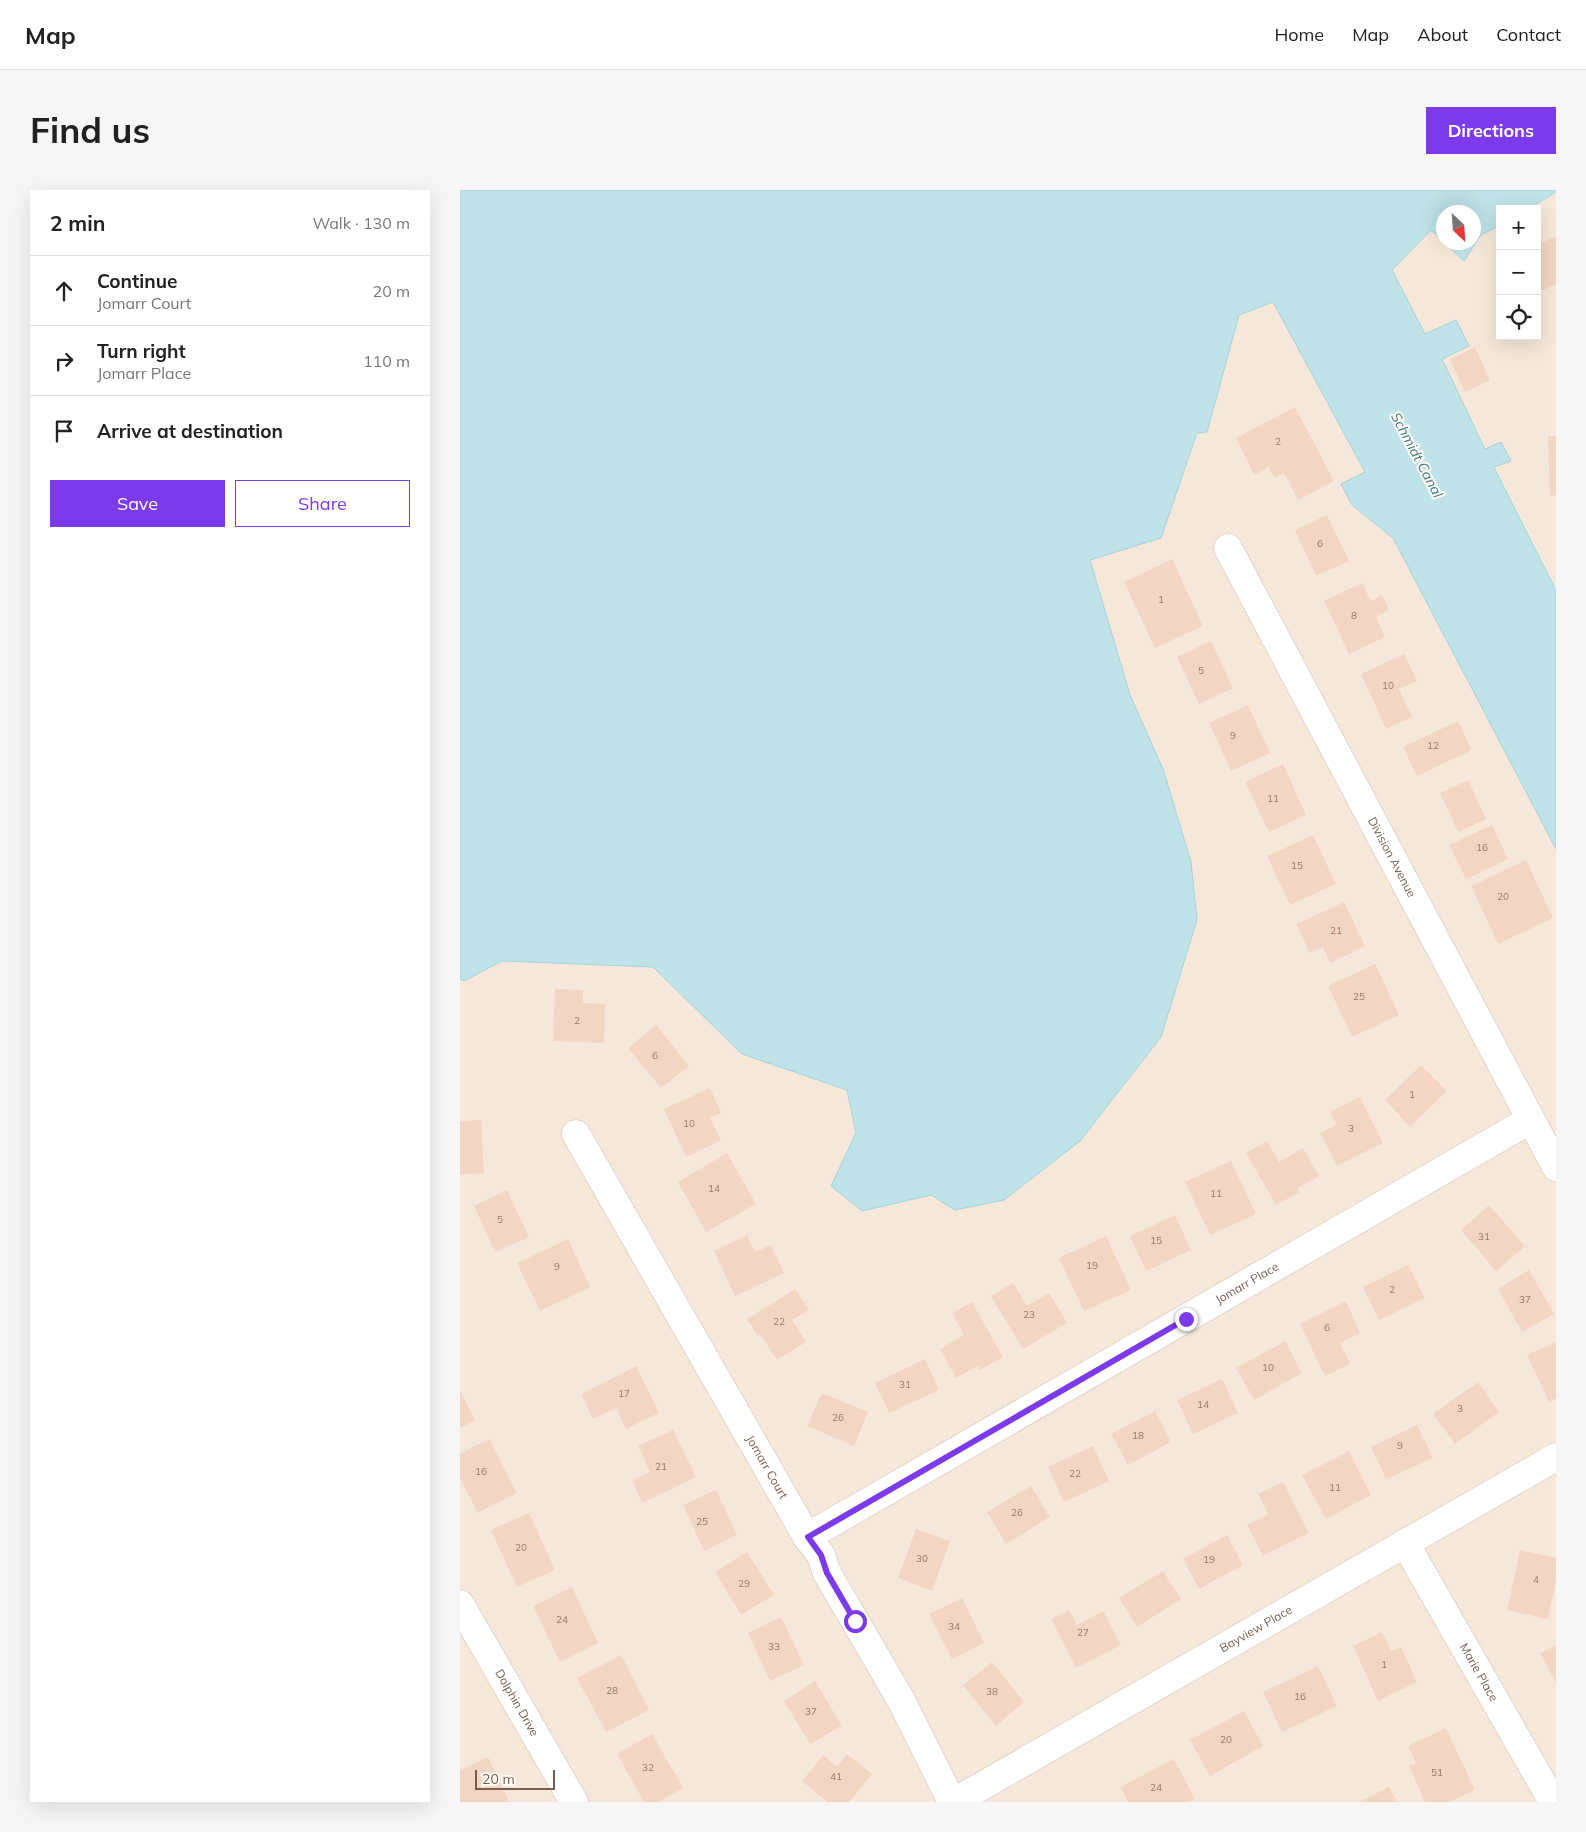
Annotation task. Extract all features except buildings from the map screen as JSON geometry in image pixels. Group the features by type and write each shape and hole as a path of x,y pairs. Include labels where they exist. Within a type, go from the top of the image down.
{"street":[{"name":"Division Avenue","path":"1228,548 1556,1167"},
{"name":"Jomarr Place","path":"808,1537 1530,1120"},
{"name":"Jomarr Court","path":"576,1134 808,1537 821,1555 827,1573 901,1700 953,1802"},
{"name":"Bayview Place","path":"953,1802 1556,1457"},
{"name":"Marie Place","path":"1405,1543 1553,1802"},
{"name":"Dolphin Drive","path":"460,1604 574,1802"}],"shaded area":[{"path":"1556,192 1556,588 1441,359 1456,320 1425,334 1392,270 1431,230 1436,235 1436,250 1452,250 1464,261 1471,250 1481,250 1481,235 1496,227 1496,340 1541,340 1541,205 1535,205"},
{"path":"1274,302 1365,473 1342,485 1352,505 1393,538 1556,849 1556,1802 460,1802 460,979 464,981 502,961 653,967 742,1054 847,1090 856,1133 832,1186 862,1211 931,1195 955,1210 1034,1177 1080,1141 1161,1037 1163,769 1130,695 1090,560 1161,538 1198,433 1207,432 1239,315"}],"water":[{"name":"Schmidt Canal","path":"460,190 1556,190 1556,192 1535,205 1496,205 1496,227 1481,235 1481,205 1436,205 1436,235 1431,230 1392,270 1425,334 1456,320 1469,346 1442,359 1485,449 1501,442 1511,461 1494,467 1556,590 1556,849 1393,538 1352,505 1341,484 1365,472 1273,302 1239,315 1207,432 1197,433 1161,538 1090,560 1130,695 1163,769 1191,862 1197,920 1161,1037 1080,1141 1004,1200 955,1210 931,1195 862,1211 831,1186 856,1133 847,1090 742,1054 653,967 502,961 464,981 460,979"},
{"path":"1452,250 1471,250 1464,261"}],"route":[{"path":"855,1621 827,1573 821,1555 808,1537 1186,1319"}]}
